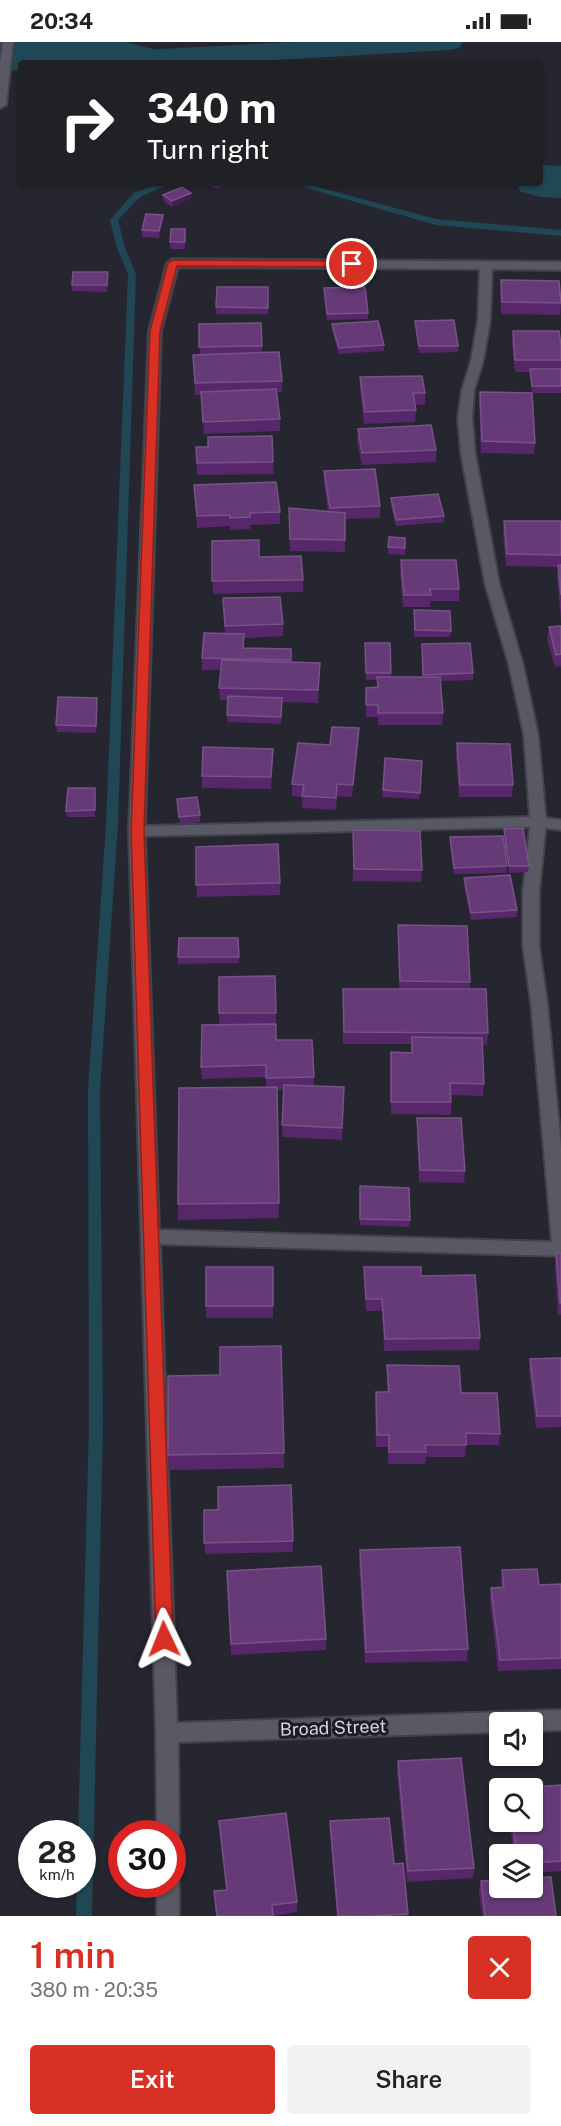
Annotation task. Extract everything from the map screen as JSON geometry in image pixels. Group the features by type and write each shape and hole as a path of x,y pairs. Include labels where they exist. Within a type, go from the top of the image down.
{"street":[{"path":"0,105 8,42"},
{"path":"168,1820 167,1733 137,831 155,331 173,263 561,266"},
{"path":"486,265 484,321 477,361 468,390 465,418 468,453 492,583 516,665 531,735 538,822 531,892 531,946 561,1241"},
{"path":"137,831 538,822 561,825"},
{"path":"150,1237 561,1249"},
{"path":"543,1721 561,1720"},
{"name":"Broad Street","path":"167,1733 489,1722"},
{"path":"168,1898 168,1916"}],"building":[{"path":"182,187 191,193 172,201 163,195"},
{"path":"146,214 163,215 159,231 142,230"},
{"path":"171,229 185,229 185,242 170,242"},
{"path":"73,272 108,272 107,285 72,285"},
{"path":"501,280 559,281 561,303 502,302"},
{"path":"217,287 268,287 268,308 216,307"},
{"path":"365,287 368,313 327,314 324,288"},
{"path":"454,320 458,346 419,346 415,321"},
{"path":"378,321 384,345 339,348 332,324"},
{"path":"261,323 262,346 199,347 199,324"},
{"path":"513,331 559,331 561,360 515,360"},
{"path":"279,352 282,381 195,383 193,355"},
{"path":"530,369 561,369 561,386 532,386"},
{"path":"422,376 425,393 413,393 416,410 365,412 360,377"},
{"path":"276,389 280,419 203,422 201,392"},
{"path":"480,392 532,393 535,443 482,441"},
{"path":"431,425 436,450 362,453 358,429"},
{"path":"272,436 273,462 197,463 196,447 208,447 208,437"},
{"path":"375,469 380,506 330,508 324,471"},
{"path":"276,482 280,512 250,513 250,517 230,518 230,515 197,516 194,485"},
{"path":"438,494 444,516 396,520 391,498"},
{"path":"289,508 345,513 345,540 290,539"},
{"path":"504,521 561,521 561,555 507,554"},
{"path":"389,537 405,538 405,548 388,547"},
{"path":"259,540 259,557 301,556 303,580 212,581 212,541"},
{"path":"401,560 456,560 459,589 430,589 431,595 404,595"},
{"path":"558,565 561,565 561,595"},
{"path":"280,597 283,624 225,626 223,598"},
{"path":"414,610 450,611 451,631 415,630"},
{"path":"561,626 561,654 556,655 549,627"},
{"path":"204,633 244,634 243,648 291,649 291,660 202,658"},
{"path":"365,643 390,643 391,673 366,673"},
{"path":"470,643 473,673 423,675 422,644"},
{"path":"222,660 320,663 318,690 219,688"},
{"path":"377,677 440,677 443,713 378,713 378,705 366,705 366,688 378,687"},
{"path":"228,696 282,698 281,717 227,715"},
{"path":"58,697 97,698 96,726 56,725"},
{"path":"332,727 359,728 353,785 337,784 336,798 302,796 304,785 292,784 298,743 330,745"},
{"path":"457,743 510,744 513,785 460,785"},
{"path":"203,747 273,749 271,777 202,776"},
{"path":"385,758 422,761 420,793 383,790"},
{"path":"68,788 95,788 95,810 66,811"},
{"path":"197,797 200,815 179,817 177,799"},
{"path":"523,828 529,866 509,866 504,829"},
{"path":"353,830 420,831 422,870 354,869"},
{"path":"503,836 507,866 454,868 450,837"},
{"path":"278,844 280,883 196,885 196,847"},
{"path":"510,875 517,910 471,913 464,878"},
{"path":"398,925 467,926 470,982 400,981"},
{"path":"179,938 238,938 239,957 178,957"},
{"path":"275,976 276,1013 219,1013 219,977"},
{"path":"343,989 486,989 488,1033 344,1032"},
{"path":"276,1024 276,1040 312,1040 314,1077 266,1078 266,1065 201,1067 202,1025"},
{"path":"412,1037 482,1038 484,1084 450,1083 451,1102 391,1102 391,1052 412,1053"},
{"path":"284,1085 344,1087 342,1128 282,1125"},
{"path":"277,1087 279,1203 178,1204 179,1088"},
{"path":"417,1118 461,1118 465,1171 420,1170"},
{"path":"360,1186 409,1188 410,1220 360,1219"},
{"path":"556,1253 561,1253 561,1303 560,1303"},
{"path":"206,1267 273,1267 273,1306 206,1306"},
{"path":"364,1267 421,1267 421,1276 475,1275 480,1338 385,1339 382,1299 366,1299"},
{"path":"281,1346 284,1453 168,1455 168,1376 220,1375 220,1347"},
{"path":"561,1358 561,1416 537,1416 530,1359"},
{"path":"387,1365 459,1366 461,1393 497,1393 500,1434 466,1433 466,1445 425,1445 426,1452 389,1452 389,1435 377,1435 376,1392 389,1392"},
{"path":"291,1485 293,1541 204,1543 204,1510 218,1510 218,1487"},
{"path":"460,1547 468,1649 366,1652 360,1550"},
{"path":"321,1566 326,1639 231,1644 227,1571"},
{"path":"537,1569 539,1585 561,1584 561,1658 500,1660 491,1588 504,1587 502,1570"},
{"path":"461,1758 474,1868 408,1871 398,1761"},
{"path":"561,1785 561,1861 543,1862 543,1844 515,1844 514,1832 543,1832 543,1786"},
{"path":"286,1813 297,1902 272,1905 273,1916 217,1916 214,1891 227,1890 219,1821"},
{"path":"389,1818 394,1864 403,1863 408,1914 338,1916 330,1821"},
{"path":"543,1877 551,1877 556,1916 485,1916 481,1881 489,1881 489,1898 543,1898"}],"waterway":[{"path":"140,59 449,42"},
{"path":"0,56 96,53 140,60"},
{"path":"543,181 561,182"},
{"path":"84,1916 96,1426 94,1090 112,824 132,274 121,248 114,220 137,195 160,186"},
{"path":"304,186 436,222 561,233"}],"route":[{"path":"164,1639 137,831 155,331 173,263 352,264"}]}
